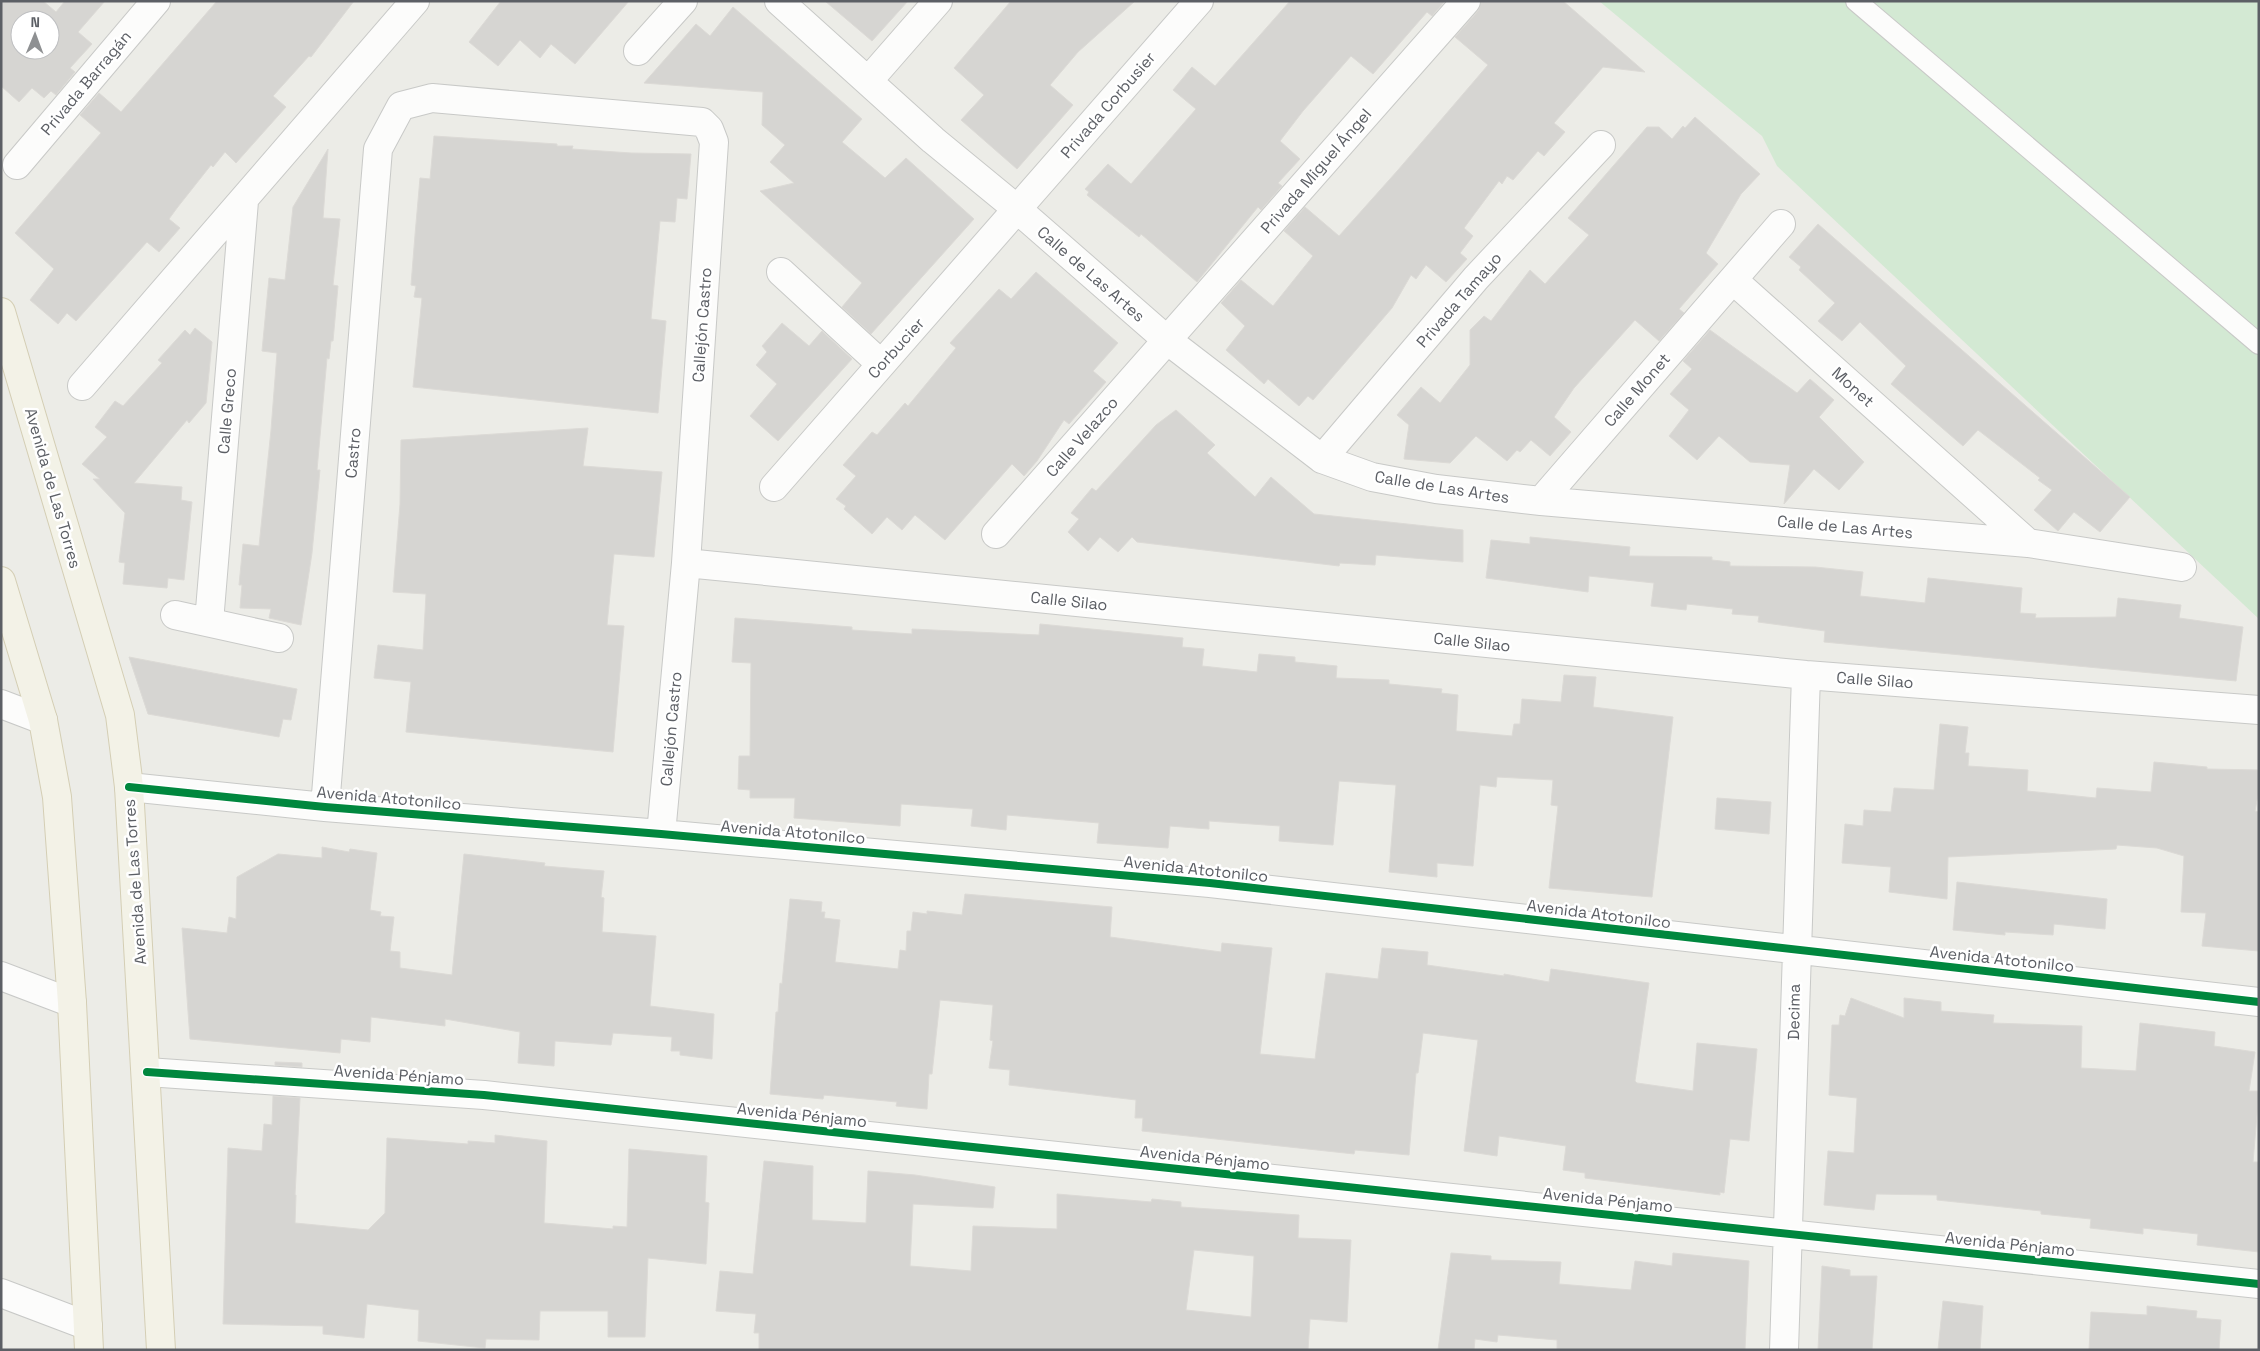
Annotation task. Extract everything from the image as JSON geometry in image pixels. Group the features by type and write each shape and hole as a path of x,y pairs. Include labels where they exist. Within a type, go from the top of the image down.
{"main road":[{"name":"Avenida de Las Torres","path":"1,312 120,716 129,787 147,1072 161,1350"},
{"path":"1,581 43,720 57,797 72,1003 88,1338"}],"street":[{"name":"Privada Barragán","path":"17,165 156,1"},
{"path":"82,386 244,201 415,1"},
{"path":"638,51 683,1"},
{"name":"Calle de Las Artes","path":"780,1 933,140 1017,209 1167,340 1322,459 1372,478 1436,489 1541,501 2028,542 2182,567"},
{"path":"869,80 938,1"},
{"name":"Privada Corbusier","path":"1017,209 1199,1"},
{"name":"Privada Miguel Ángel","path":"1167,340 1466,1"},
{"name":"Callejón Castro","path":"401,106 432,98 702,122 709,129 714,142 686,563 661,834"},
{"name":"Castro","path":"325,807 378,149 401,106"},
{"name":"Privada Tamayo","path":"1322,459 1476,278 1601,145"},
{"name":"Calle Greco","path":"209,622 244,201"},
{"name":"Corbucier","path":"774,487 1017,209"},
{"path":"1733,280 1781,224"},
{"path":"781,272 881,364"},
{"name":"Calle Monet","path":"1541,501 1733,280"},
{"name":"Monet","path":"1733,280 2028,542"},
{"name":"Calle Velazco","path":"996,534 1167,340"},
{"name":"Calle Silao","path":"686,563 1806,675 2259,710"},
{"path":"174,615 279,638"},
{"name":"Decima","path":"1784,1350 1806,675"},
{"path":"1,704 43,720"},
{"name":"Avenida Atotonilco","path":"129,787 325,807 661,834 1210,884 2259,1002"},
{"path":"1,976 72,1003"},
{"name":"Avenida Pénjamo","path":"147,1072 484,1095 2259,1284"},
{"path":"1,1293 88,1338"}],"lane":[{"path":"1856,1 2259,344"}],"green space":[{"path":"1599,1 2259,1 2259,619 1777,166 1762,136"}],"building":[{"path":"1,1 43,1 54,10 10,10 10,60 60,60 60,10 58,10 65,1 105,1 78,32 92,44 70,68 75,72 56,95 51,91 44,98 32,88 19,102 1,86"},
{"path":"217,1 354,1 311,57 309,56 273,96 286,107 236,163 225,152 213,167 211,165 177,208 169,219 180,228 159,252 147,242 76,321 67,313 58,324 30,300 54,269 15,233 101,133 80,115 99,93 121,112"},
{"path":"501,1 629,1 575,64 551,44 540,58 520,40 498,66 469,42"},
{"path":"825,1 908,1 872,41"},
{"path":"1011,1 1135,1 1078,52 1050,85 1073,105 1017,169 961,120 984,95 954,68"},
{"path":"1290,1 1445,1 1432,16 1427,12 1373,74 1351,56 1303,111 1280,141 1300,159 1278,183 1282,186 1261,210 1258,207 1197,282 1141,234 1139,237 1087,195 1089,192 1085,189 1108,164 1131,184 1196,109 1173,90 1192,67 1215,86"},
{"path":"1481,1 1563,1 1645,72 1603,67 1554,123 1565,132 1544,156 1538,151 1513,180 1507,176 1502,184 1499,181 1464,228 1473,236 1460,253 1467,259 1446,282 1426,265 1416,279 1411,275 1392,308 1313,400 1308,396 1299,406 1268,379 1264,384 1226,350 1245,326 1221,303 1241,280 1273,306 1313,256 1284,231 1305,207 1339,236 1398,170 1488,65 1455,37 1478,11"},
{"path":"733,7 862,119 842,142 885,178 906,158 974,219 871,334 842,307 862,283 760,191 794,183 770,162 785,145 762,125 763,92 644,83 696,24 710,36"},
{"path":"1695,117 1760,174 1741,194 1706,253 1718,264 1679,309 1684,313 1659,341 1635,320 1574,388 1554,417 1571,432 1550,456 1531,440 1520,452 1517,450 1507,461 1476,436 1450,463 1404,459 1409,425 1397,415 1421,387 1440,403 1470,365 1470,330 1484,316 1491,321 1530,270 1545,284 1589,235 1568,218 1647,127 1659,127 1672,139 1683,126 1685,128"},
{"path":"434,136 557,144 557,146 573,146 572,149 631,153 691,154 687,199 677,198 675,222 660,221 651,319 666,321 658,413 413,387 422,298 414,297 416,286 411,285 415,235 420,178 430,179"},
{"path":"328,149 323,218 340,219 333,285 338,286 333,341 331,341 329,359 327,358 317,470 320,470 312,553 301,625 269,618 271,609 240,608 242,585 239,585 243,544 259,546 271,430 277,353 262,351 269,278 285,280 293,207"},
{"path":"1818,224 2130,497 2100,532 2074,512 2058,531 2034,510 2052,490 2038,480 2040,478 1978,430 1963,446 1891,384 1906,366 1860,322 1842,341 1818,321 1835,303 1799,270 1801,267 1789,257"},
{"path":"1036,272 1118,343 1093,371 1106,382 1069,424 1064,420 1037,461 1024,476 1012,464 945,540 915,515 902,530 887,517 872,534 844,509 846,506 836,499 856,476 843,465 872,432 877,435 905,403 908,406 956,348 950,343 999,289 1011,299"},
{"path":"782,323 809,346 822,331 852,359 778,441 750,416 777,384 756,365 767,352 762,346"},
{"path":"195,328 212,342 206,403 189,423 187,420 134,483 182,487 181,500 192,502 184,580 168,578 167,588 123,584 125,563 119,562 125,513 93,479 100,479 82,464 107,437 95,427 115,401 123,406 162,363 158,360 185,330 190,335"},
{"path":"1710,330 1797,393 1810,379 1834,400 1819,417 1864,462 1839,490 1814,469 1784,504 1790,465 1750,462 1719,436 1697,460 1669,436 1689,410 1670,394 1692,369 1683,361"},
{"path":"1176,410 1215,445 1207,453 1255,497 1271,477 1314,514 1463,530 1463,562 1376,555 1375,565 1340,563 1339,566 1137,542 1132,537 1118,552 1100,537 1088,551 1068,532 1079,519 1071,513 1092,488 1096,491 1156,425"},
{"path":"588,428 583,466 662,472 654,557 614,554 607,625 624,626 613,752 406,732 411,682 374,678 378,645 423,650 426,594 393,592 400,504 401,440"},
{"path":"1530,537 1630,547 1629,556 1712,557 1712,560 1730,562 1730,566 1815,567 1863,572 1860,596 1925,603 1928,578 2022,588 2020,613 2036,614 2035,618 2116,617 2118,598 2181,605 2179,618 2243,627 2236,681 1824,642 1825,631 1758,622 1759,616 1732,614 1733,609 1687,604 1686,610 1651,606 1654,583 1589,576 1588,592 1486,578 1491,540 1530,544"},
{"path":"735,618 852,627 852,630 912,634 912,629 1039,635 1040,624 1183,638 1182,647 1204,649 1202,666 1257,672 1259,654 1295,657 1295,662 1337,666 1336,678 1389,680 1389,684 1442,689 1441,693 1458,695 1456,731 1512,736 1514,724 1520,724 1522,699 1561,702 1564,675 1596,677 1593,707 1673,717 1652,897 1549,888 1558,806 1551,805 1553,780 1497,777 1496,787 1480,785 1473,866 1437,863 1437,877 1389,872 1396,785 1339,781 1333,845 1279,841 1280,826 1209,821 1209,829 1170,826 1168,848 1097,843 1099,823 1007,815 1006,830 971,826 973,809 901,804 900,826 794,818 795,798 750,798 750,790 738,789 739,756 750,756 751,663 732,662"},
{"path":"129,657 297,689 291,720 283,719 279,737 148,714"},
{"path":"1940,724 1968,727 1965,753 1969,753 1968,766 2028,770 2027,791 2096,798 2097,788 2151,792 2154,762 2207,767 2207,769 2259,770 2259,790 2255,811 2259,812 2259,951 2202,946 2206,913 2181,912 2184,856 2157,848 2117,845 2116,849 1948,857 1947,899 1889,892 1891,867 1842,863 1845,824 1863,826 1864,810 1891,812 1894,788 1934,790"},
{"path":"1717,798 1771,802 1769,834 1715,829"},
{"path":"322,847 349,852 350,849 377,853 370,910 381,912 380,916 394,917 390,951 400,952 400,968 452,975 464,854 545,863 544,866 604,871 601,897 604,898 602,932 656,936 650,1006 714,1014 712,1059 680,1055 680,1051 671,1051 672,1037 613,1033 611,1045 555,1041 554,1066 518,1063 520,1032 445,1019 445,1026 371,1017 370,1042 341,1039 340,1053 190,1039 182,928 227,933 229,917 236,919 237,877 278,854 322,858"},
{"path":"1957,882 2107,899 2105,929 2054,924 2053,935 2005,932 2005,935 1953,930"},
{"path":"965,894 1112,907 1110,937 1221,952 1222,943 1272,948 1260,1054 1315,1059 1326,973 1378,979 1382,948 1428,952 1427,965 1504,976 1504,974 1549,982 1551,969 1649,983 1635,1081 1637,1083 1693,1091 1697,1043 1757,1049 1749,1141 1730,1139 1724,1193 1720,1192 1720,1195 1585,1178 1585,1173 1563,1170 1566,1146 1499,1136 1497,1156 1464,1151 1478,1040 1423,1033 1418,1073 1416,1073 1409,1155 1355,1150 1354,1154 1142,1131 1143,1118 1135,1118 1136,1100 1009,1085 1010,1070 989,1068 993,1041 990,1040 993,1005 940,1000 932,1074 929,1074 927,1109 896,1106 897,1102 824,1095 823,1099 770,1094 776,1012 778,1012 780,983 782,984 790,899 822,902 821,912 825,912 824,918 840,920 835,962 898,969 900,950 906,951 907,931 911,931 913,912 927,914 927,911 962,915"},
{"path":"1851,998 1904,1018 1904,998 1941,1002 1941,1011 1994,1015 1993,1023 2082,1026 2081,1068 2136,1071 2140,1023 2215,1032 2214,1046 2255,1052 2249,1091 2259,1091 2253,1162 2259,1162 2259,1252 2197,1245 2198,1234 2143,1228 2143,1234 2090,1228 2091,1219 2041,1214 2041,1211 1937,1200 1937,1195 1876,1194 1874,1210 1824,1205 1828,1151 1854,1153 1857,1098 1829,1095 1832,1025 1839,1025 1840,1015 1845,1016"},
{"path":"275,1062 302,1063 302,1067 275,1065"},
{"path":"273,1096 300,1098 295,1223 368,1230 385,1213 387,1138 468,1144 468,1141 495,1143 495,1135 547,1141 544,1223 613,1229 613,1226 627,1227 629,1149 707,1156 705,1202 709,1203 706,1264 648,1258 645,1337 608,1337 608,1311 540,1311 539,1340 486,1339 485,1348 418,1341 419,1310 367,1304 364,1338 323,1334 323,1326 223,1324 228,1148 262,1151 264,1124 272,1125"},
{"path":"764,1161 813,1166 812,1220 866,1223 868,1171 915,1175 995,1187 993,1208 913,1204 910,1266 971,1271 973,1226 1057,1229 1057,1194 1151,1202 1152,1199 1181,1202 1181,1207 1299,1215 1298,1238 1351,1240 1347,1322 1310,1319 1308,1350 759,1350 759,1333 754,1333 756,1314 716,1311 720,1271 753,1274","holes":["1194,1250 1254,1256 1251,1317 1186,1310"]},
{"path":"1451,1253 1491,1256 1491,1260 1561,1262 1559,1284 1631,1290 1635,1261 1672,1266 1673,1253 1749,1261 1745,1350 1557,1350 1557,1340 1498,1335 1497,1342 1475,1339 1474,1350 1438,1350"},
{"path":"1822,1266 1850,1270 1850,1276 1877,1276 1872,1350 1818,1350"},
{"path":"1943,1301 1983,1306 1980,1350 1938,1350"},
{"path":"2147,1306 2197,1311 2196,1318 2221,1320 2219,1350 2089,1350 2091,1312 2147,1315"}],"cycle path":[{"path":"129,787 325,807 661,834 1210,883 2259,1002"},
{"path":"147,1072 484,1095 2259,1284"}]}
